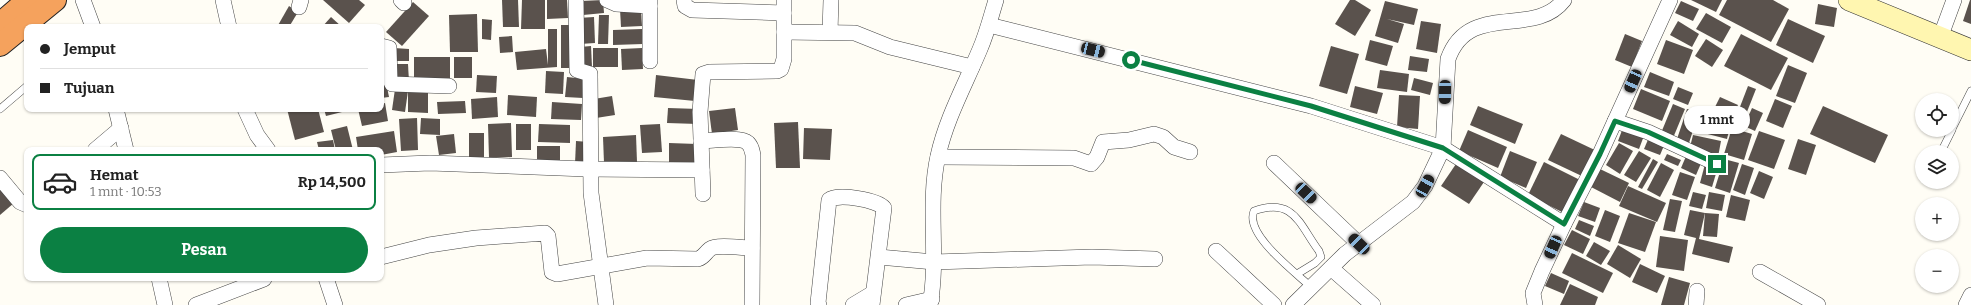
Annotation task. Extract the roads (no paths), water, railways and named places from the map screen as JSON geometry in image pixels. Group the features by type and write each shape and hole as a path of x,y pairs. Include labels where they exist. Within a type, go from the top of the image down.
{"highway":[{"path":"0,24 28,0"},
{"path":"24,24 50,2"},
{"path":"0,45 24,24"}],"street":[{"path":"83,0 92,24"},
{"path":"223,0 228,24"},
{"path":"576,0 578,70 590,74 592,215 601,265 606,305"},
{"path":"607,0 616,4 650,3 650,61"},
{"path":"684,0 685,6 692,10 784,7 783,66 777,71 709,72 702,74 702,194"},
{"path":"830,32 831,0"},
{"path":"1293,305 1331,268 1413,202 1425,186 1443,148 1448,59 1452,45 1458,35 1468,25 1481,21 1551,12 1564,0"},
{"path":"1535,305 1533,293 1564,224 1600,154 1670,0"},
{"path":"1849,0 1971,50"},
{"path":"1940,38 1954,0"},
{"path":"906,305 931,302 934,262 933,204 938,157 951,115 989,25 991,1"},
{"path":"989,25 1308,105 1443,148 1564,224"},
{"path":"784,32 855,33 890,46 972,66"},
{"path":"384,47 389,48 390,80 392,84 448,86"},
{"path":"117,112 125,147"},
{"path":"246,112 257,135 266,147"},
{"path":"1615,121 1648,132 1717,164"},
{"path":"99,147 121,128"},
{"path":"938,157 1074,158 1091,164 1094,163 1103,142 1129,140 1154,134 1163,137 1174,146 1190,152"},
{"path":"701,141 741,139 748,143 751,147 753,155 752,305"},
{"path":"384,165 430,163 591,169 702,170"},
{"path":"1274,163 1359,244"},
{"path":"0,178 20,202 24,204"},
{"path":"819,305 829,200 831,198 855,198 882,205 884,214 873,299 853,305"},
{"path":"384,256 429,245 476,238 541,232 548,236 552,272 554,274 647,258 698,259 703,257 711,249 717,247 752,248"},
{"path":"1216,251 1274,305"},
{"path":"879,257 934,262 1092,257 1156,259"},
{"path":"1331,268 1373,305"},
{"path":"1760,272 1818,305"},
{"path":"160,281 165,305"},
{"path":"196,305 259,281"},
{"path":"327,281 335,305"},
{"path":"1966,305 1971,295"}],"lane":[{"path":"0,109 24,89"},
{"path":"1959,116 1971,91"},
{"path":"1297,274 1315,263 1321,257 1319,251 1296,215 1281,206 1265,207 1254,211 1252,217 1253,225 1264,243 1297,274 1311,287"}]}
